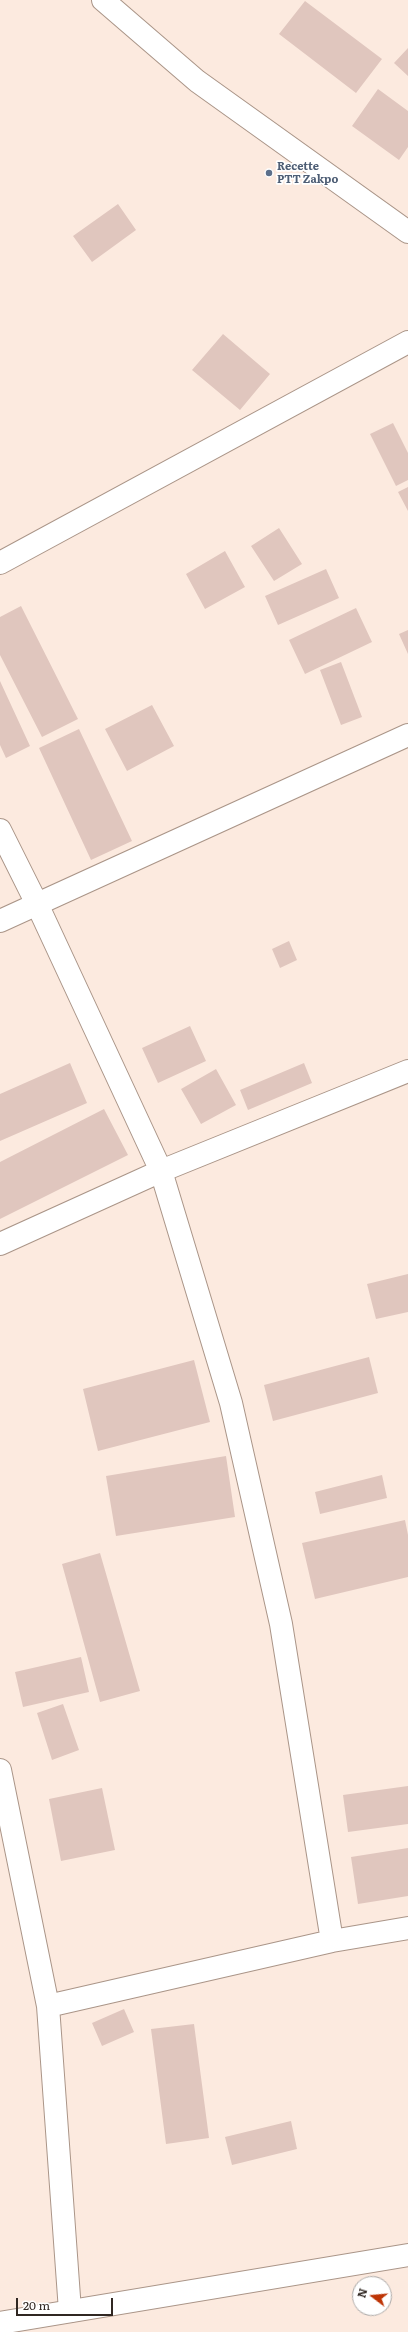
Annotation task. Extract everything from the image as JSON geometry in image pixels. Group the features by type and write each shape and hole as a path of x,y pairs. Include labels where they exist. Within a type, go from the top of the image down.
{"street":[{"path":"103,0 197,81 408,232"},
{"path":"0,563 408,342"},
{"path":"0,921 408,735"},
{"path":"0,830 37,904 161,1170 231,1403 281,1624 332,1941"},
{"path":"0,1244 161,1170 408,1071"},
{"path":"0,1770 48,2006 70,2311"},
{"path":"48,2006 332,1941 408,1928"},
{"path":"0,2323 408,2255"}],"building":[{"path":"305,1 382,59 356,93 279,34"},
{"path":"408,48 408,76 394,63"},
{"path":"378,89 408,111 408,147 399,160 352,126"},
{"path":"118,204 136,230 92,262 73,236"},
{"path":"223,334 270,374 240,410 192,370"},
{"path":"393,423 408,453 408,480 396,486 370,434"},
{"path":"408,487 408,511 398,492"},
{"path":"279,528 302,564 274,581 251,546"},
{"path":"225,551 245,587 205,609 186,574"},
{"path":"326,569 339,598 278,625 265,596"},
{"path":"21,606 78,719 42,737 0,655 0,617"},
{"path":"356,608 372,642 305,674 289,640"},
{"path":"408,630 408,654 399,634"},
{"path":"341,662 362,717 341,725 320,670"},
{"path":"0,681 30,746 6,758 0,745"},
{"path":"152,705 174,746 127,771 105,729"},
{"path":"79,729 132,841 91,860 39,748"},
{"path":"289,941 297,960 280,968 272,949"},
{"path":"190,1026 206,1061 158,1083 142,1048"},
{"path":"70,1063 87,1103 0,1141 0,1094"},
{"path":"304,1063 312,1083 248,1110 240,1090"},
{"path":"216,1069 236,1105 201,1124 181,1089"},
{"path":"104,1109 128,1155 0,1219 0,1162"},
{"path":"408,1274 408,1312 376,1319 367,1284"},
{"path":"369,1357 378,1393 273,1421 264,1385"},
{"path":"194,1360 210,1422 98,1451 83,1389"},
{"path":"226,1456 235,1517 116,1536 106,1476"},
{"path":"382,1475 387,1498 320,1514 315,1492"},
{"path":"405,1520 408,1535 408,1577 315,1599 302,1543"},
{"path":"100,1553 140,1691 100,1702 62,1564"},
{"path":"81,1657 89,1692 23,1707 15,1672"},
{"path":"63,1704 79,1750 52,1760 37,1713"},
{"path":"408,1786 408,1824 348,1832 343,1795"},
{"path":"102,1788 115,1850 61,1861 49,1799"},
{"path":"408,1848 408,1896 358,1904 351,1857"},
{"path":"124,2009 134,2032 102,2046 92,2023"},
{"path":"194,2024 209,2138 166,2144 151,2029"},
{"path":"291,2121 297,2149 232,2165 225,2137"}],"place":[{"name":"Recette PTT Zakpo","path":"269,173"}]}
